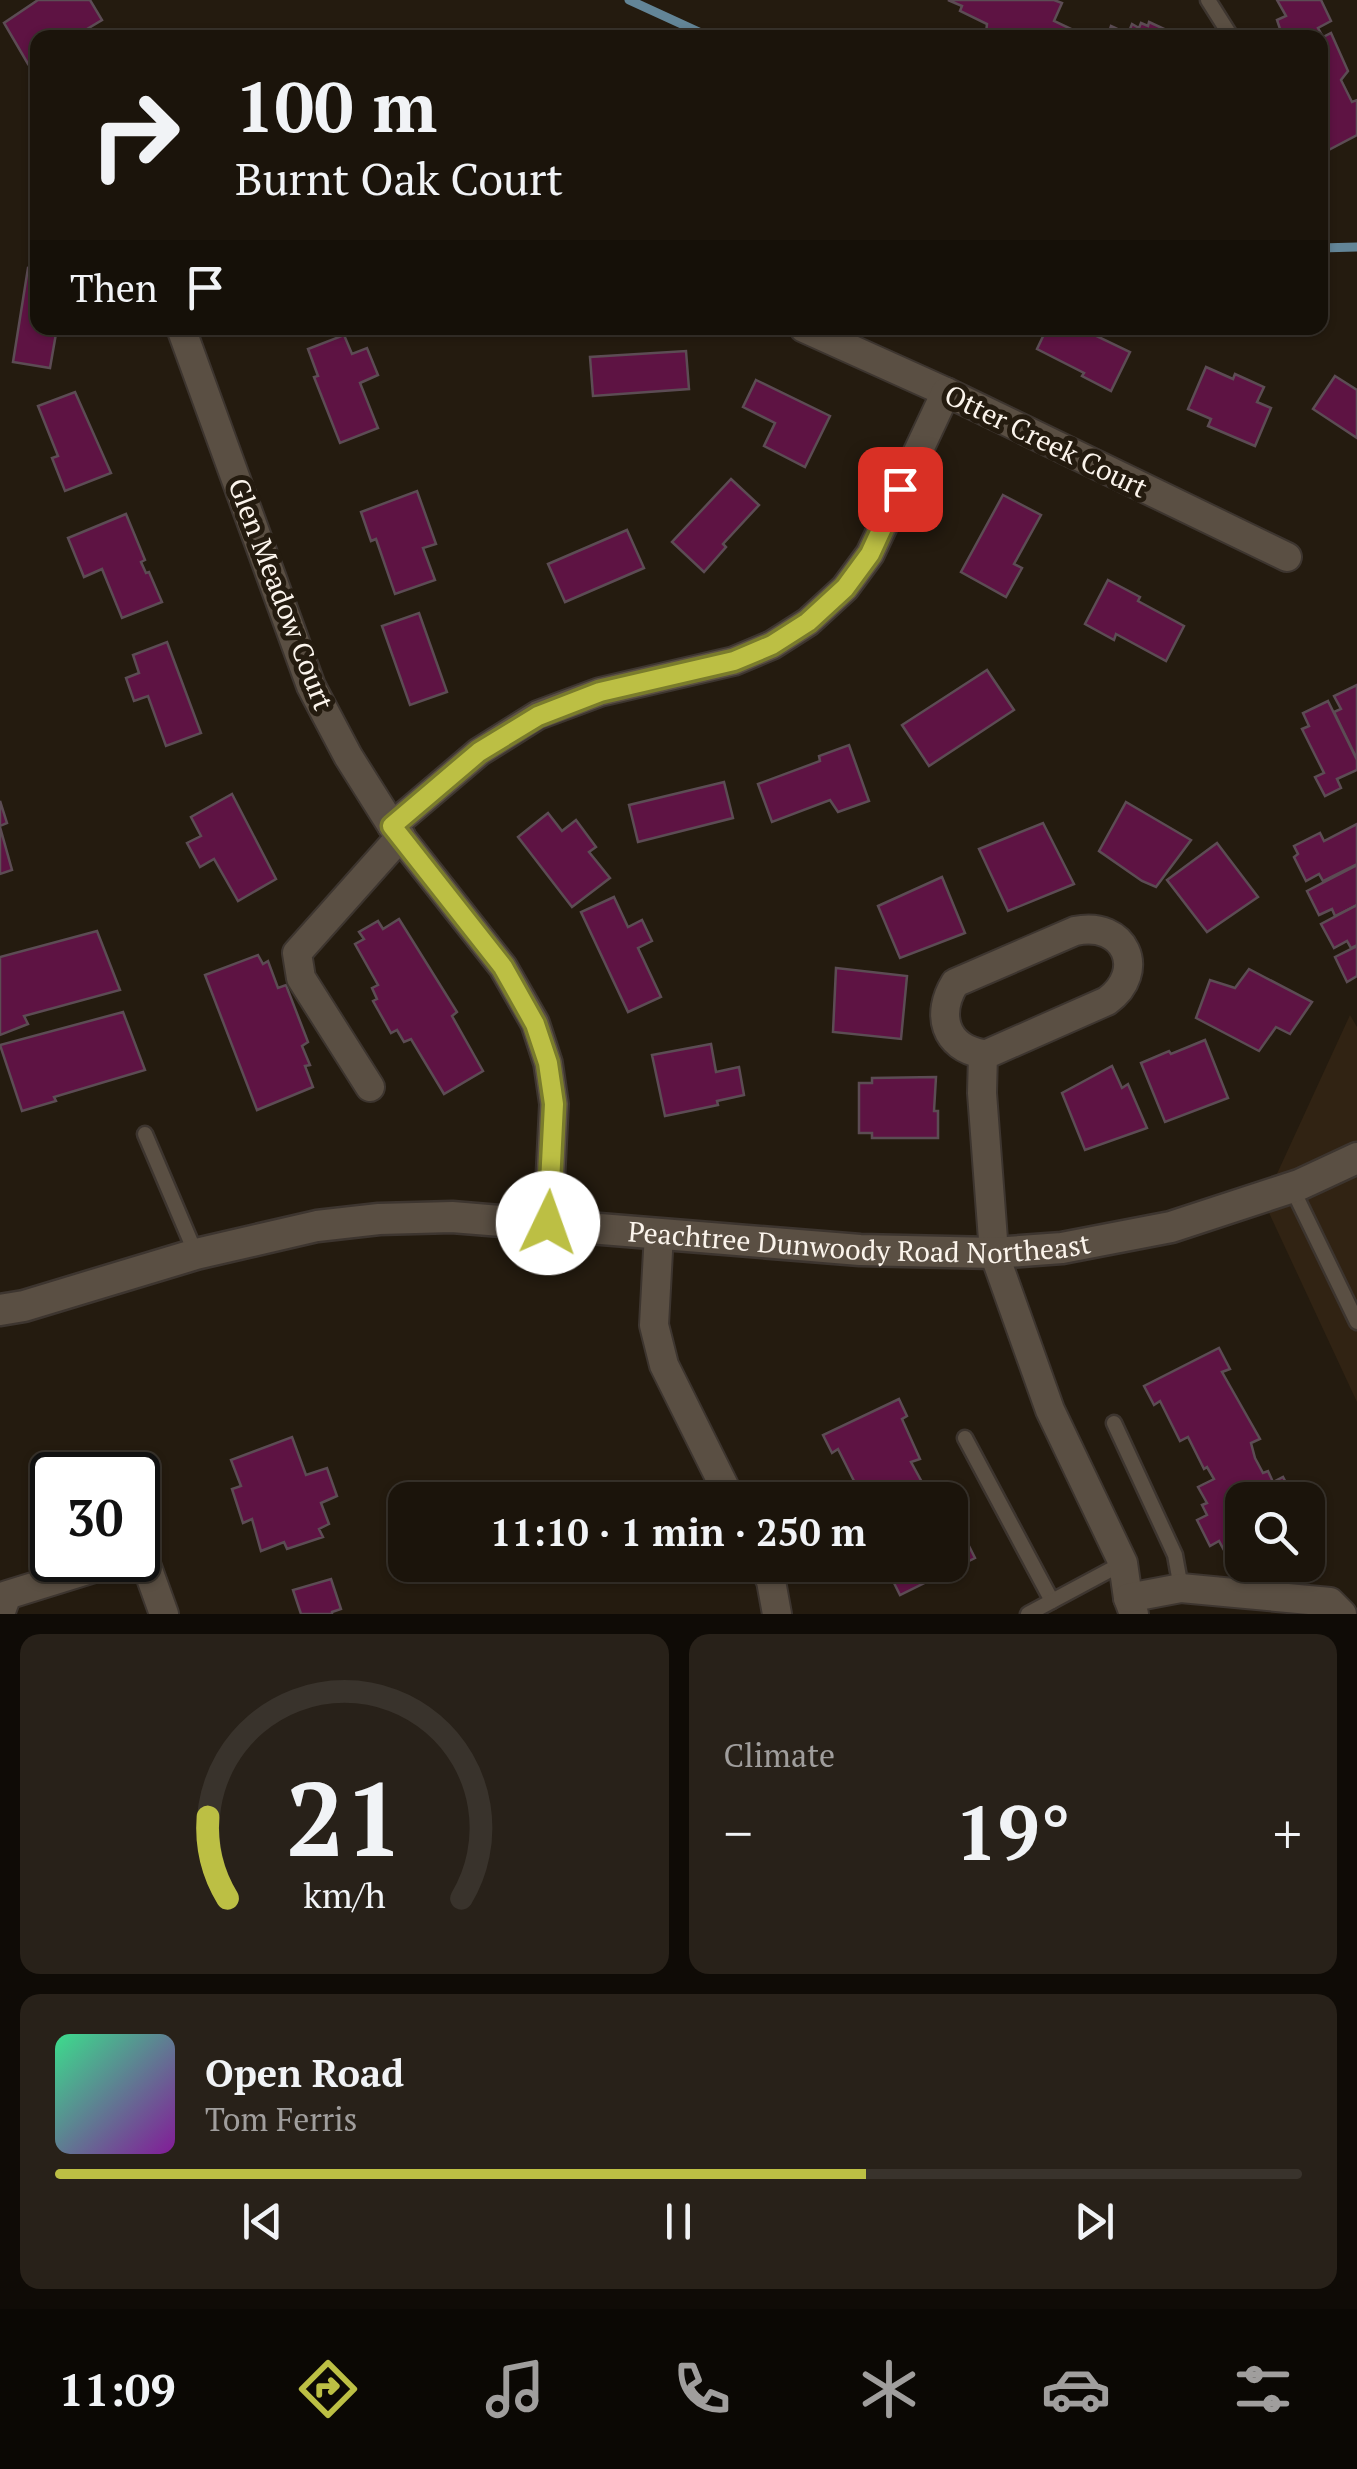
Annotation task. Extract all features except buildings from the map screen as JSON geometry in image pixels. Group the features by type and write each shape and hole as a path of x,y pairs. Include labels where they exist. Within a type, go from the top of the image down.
{"street":[{"name":"Glen Meadow Court","path":"184,335 312,686 348,756 397,831 503,967 535,1024 548,1063 554,1104 548,1223"},
{"name":"Otter Creek Court","path":"820,335 1287,557"},
{"path":"370,1087 301,978 296,953 397,831 479,752 538,716 600,692 734,661 772,645 808,622 845,588 870,554 946,392"},
{"path":"1104,930 1117,938 1126,950 1129,965 1119,992 983,1054 957,1043 948,1029 944,1013 955,983 1076,931 1104,930"},
{"path":"983,1054 982,1093 994,1253 1050,1410 1124,1562 1131,1606 1180,1588 1330,1602 1342,1614"},
{"name":"Peachtree Dunwoody Road Northeast","path":"0,1310 196,1254 317,1226 379,1219 452,1217 548,1223 860,1250 994,1253 1062,1248 1171,1227 1292,1188 1357,1158"},
{"path":"658,1233 654,1325 664,1366 722,1482"},
{"path":"7,1602 61,1582"},
{"path":"152,1582 164,1614"},
{"path":"771,1582 777,1614"}],"lane":[{"path":"1208,0 1227,30"},
{"path":"144,1134 196,1254"},
{"path":"1292,1188 1357,1322"},
{"path":"1114,1422 1175,1555 1180,1588"},
{"path":"966,1438 1052,1601"},
{"path":"1028,1614 1124,1562"}],"shaded area":[{"path":"1350,1015 1357,1027 1357,1402 1264,1202"}],"waterway":[{"path":"629,0 695,30"},
{"path":"1328,248 1357,247"}],"route":[{"path":"548,1223 554,1104 548,1063 535,1024 503,967 392,826 479,752 538,716 600,692 734,661 772,645 808,622 845,588 870,554 900,489"}]}
